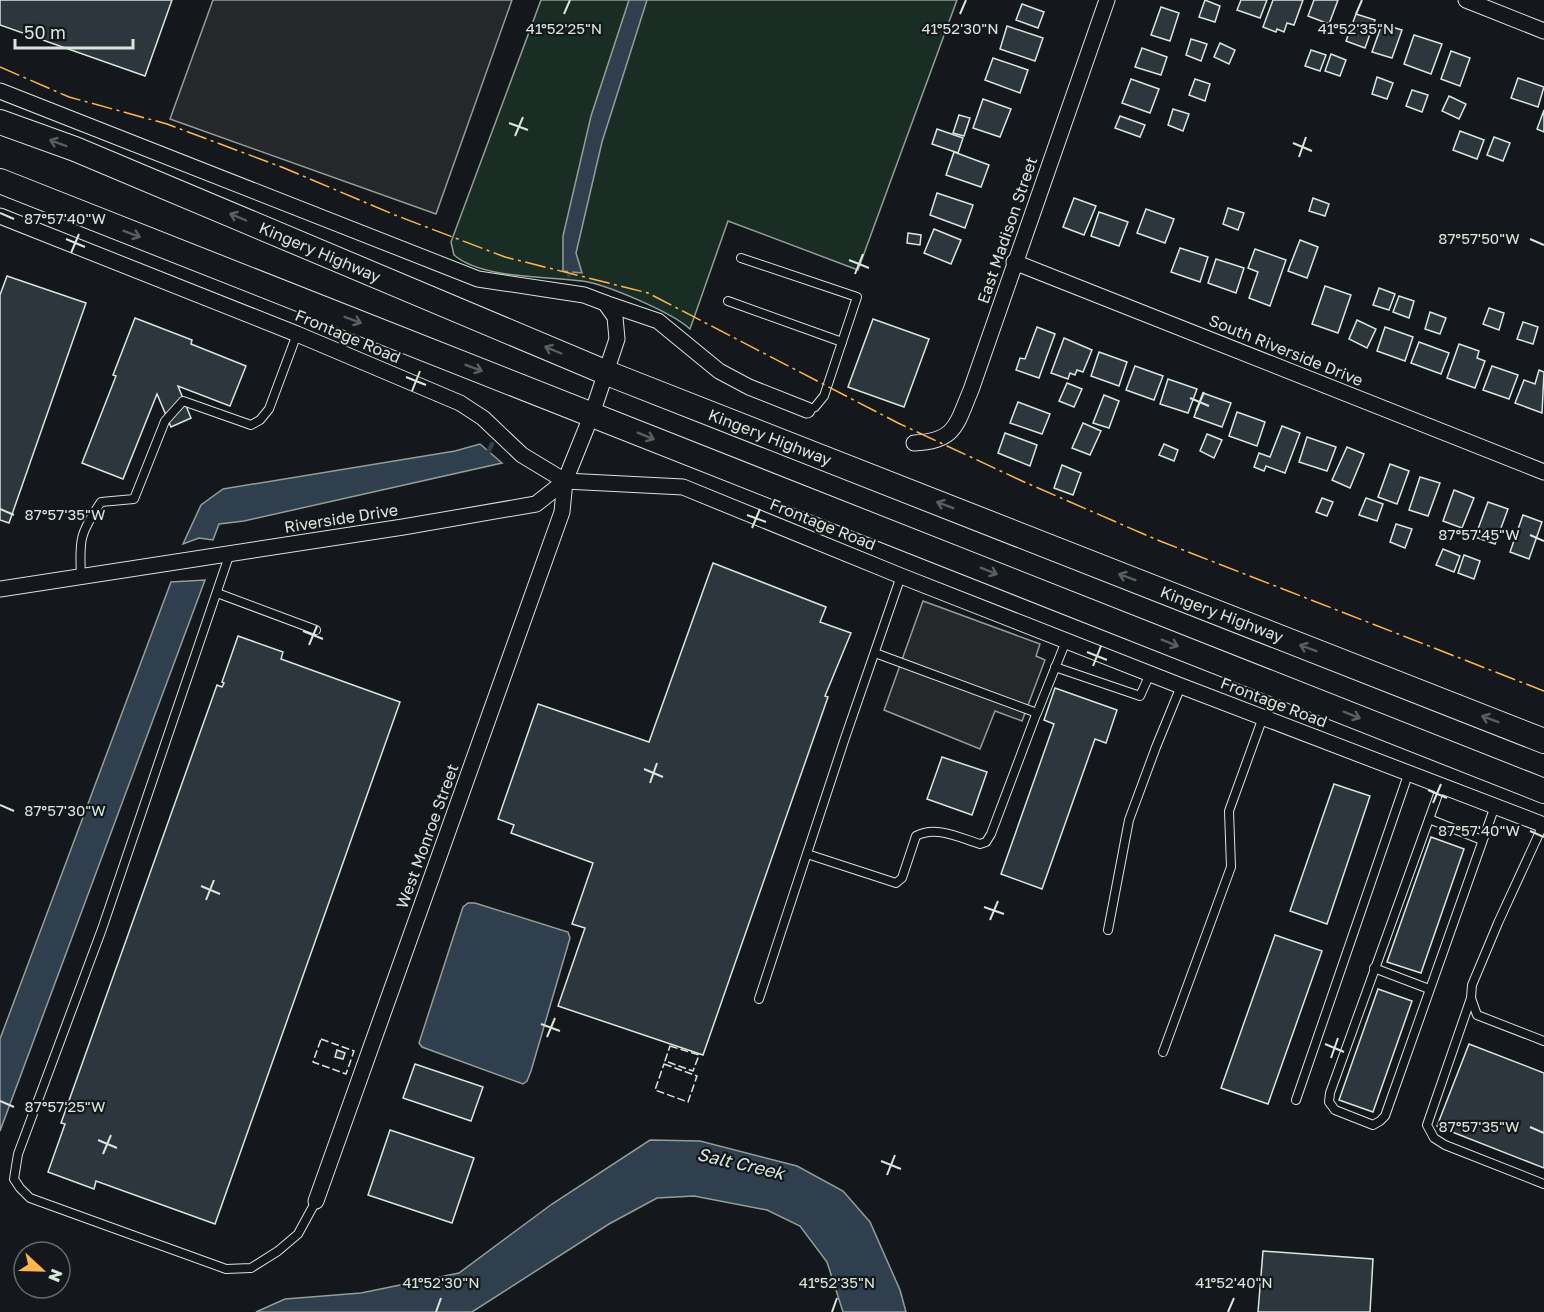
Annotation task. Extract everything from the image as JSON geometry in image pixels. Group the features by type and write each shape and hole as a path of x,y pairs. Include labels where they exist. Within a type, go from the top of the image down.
{"highway":[{"name":"Kingery Highway","path":"0,122 75,149 607,373 1544,741"},
{"path":"0,181 1544,791"}],"street":[{"name":"East Madison Street","path":"914,443 940,439 951,433 958,420 971,390 1107,0"},
{"path":"1466,0 1544,31"},
{"path":"0,91 478,279 584,295 658,321 719,371 749,387 807,410"},
{"name":"Frontage Road","path":"0,216 297,334 460,403 483,418 522,455 565,480 683,487 1066,641 1543,825"},
{"name":"South Riverside Drive","path":"1014,262 1544,472"},
{"path":"605,303 615,317 616,339 607,373"},
{"name":"Riverside Drive","path":"0,589 536,504 565,480 607,373"},
{"name":"West Monroe Street","path":"316,1201 562,513 565,480"}],"lane":[{"path":"741,258 856,297 824,396 815,407 807,410"},
{"path":"728,301 842,342"},
{"path":"81,576 79,544 85,526 101,502 134,499 165,421 171,414 183,401 251,425 260,420 269,409 297,334"},
{"path":"230,554 105,918 18,1154 14,1179 30,1198 226,1269 251,1268 278,1251 298,1234 316,1201"},
{"path":"759,999 902,576"},
{"path":"217,593 316,630"},
{"path":"807,854 896,883 902,878 916,836 925,831 933,830 980,844 986,842 1066,641"},
{"path":"875,653 1037,712"},
{"path":"1055,667 1140,696 1150,674"},
{"path":"1108,930 1129,820 1155,747 1181,686"},
{"path":"1163,1052 1231,867 1229,811 1263,717"},
{"path":"1296,1100 1408,772"},
{"path":"1442,785 1330,1093 1329,1102 1335,1110 1373,1125 1384,1116 1495,806"},
{"path":"1429,819 1482,840"},
{"path":"1543,825 1472,985 1471,998 1426,1125 1434,1138 1445,1145 1544,1184"},
{"path":"1374,968 1429,989"},
{"path":"1471,998 1477,1015 1544,1041"}],"green space":[{"path":"541,0 957,0 858,270 728,221 690,329 655,308 593,283 497,272 466,263 454,255 451,242"}],"shaded area":[{"path":"213,0 512,0 436,214 170,119"},
{"path":"923,601 1040,644 1036,656 1045,660 1022,721 995,711 980,749 884,710"}],"water":[{"path":"629,0 647,0 602,142 576,253 582,273 563,271 563,236 591,116"},
{"path":"480,444 502,463 244,521 219,524 213,540 199,538 183,544 201,505 223,489 455,451"},
{"path":"205,580 0,1131 0,1039 171,582"},
{"path":"468,903 475,903 568,932 570,938 531,1071 527,1081 523,1084 422,1047 419,1043 463,907"},
{"name":"Salt Creek","path":"650,1140 700,1141 797,1166 843,1191 870,1222 900,1290 906,1312 843,1312 827,1262 800,1226 767,1210 694,1196 657,1198 609,1224 472,1312 256,1312 285,1299 361,1293 459,1273 552,1204"}],"building":[{"path":"0,0 172,0 145,76 0,25"},
{"path":"1205,0 1220,6 1215,22 1199,17"},
{"path":"1241,0 1267,0 1260,18 1237,10"},
{"path":"1273,0 1303,0 1294,25 1287,23 1284,32 1277,29 1276,32 1263,27"},
{"path":"1314,0 1338,0 1329,24 1308,16"},
{"path":"1022,4 1044,12 1038,28 1016,20"},
{"path":"1161,7 1179,13 1170,41 1151,35"},
{"path":"1356,14 1375,20 1365,48 1346,41"},
{"path":"1382,24 1402,30 1392,58 1372,52"},
{"path":"1007,26 1043,38 1035,61 1000,49"},
{"path":"1414,35 1442,44 1431,74 1404,64"},
{"path":"1191,39 1207,44 1201,61 1186,55"},
{"path":"1220,43 1235,50 1229,64 1214,57"},
{"path":"1142,48 1167,57 1161,75 1135,67"},
{"path":"1311,50 1326,55 1320,71 1305,66"},
{"path":"1451,51 1470,58 1460,86 1441,79"},
{"path":"1331,54 1346,60 1340,76 1325,71"},
{"path":"993,58 1028,70 1020,93 985,80"},
{"path":"1377,77 1393,83 1387,99 1372,94"},
{"path":"1518,78 1544,87 1538,107 1511,98"},
{"path":"1131,79 1159,89 1150,113 1122,103"},
{"path":"1195,79 1210,84 1205,101 1189,95"},
{"path":"1412,90 1428,95 1422,112 1406,106"},
{"path":"1449,96 1466,104 1459,119 1442,111"},
{"path":"983,99 1011,109 1000,137 973,128"},
{"path":"1173,109 1189,114 1183,131 1168,125"},
{"path":"1544,110 1544,132 1537,129"},
{"path":"959,115 970,118 964,136 953,133"},
{"path":"1120,116 1145,125 1140,137 1115,128"},
{"path":"937,129 963,138 958,153 932,144"},
{"path":"1460,131 1484,140 1477,159 1453,150"},
{"path":"1494,137 1510,143 1503,161 1487,155"},
{"path":"954,152 989,165 981,187 946,175"},
{"path":"937,193 973,205 965,228 930,215"},
{"path":"1074,198 1096,206 1084,235 1063,227"},
{"path":"1313,198 1329,204 1325,216 1309,211"},
{"path":"1228,208 1244,213 1238,230 1223,224"},
{"path":"1146,209 1174,219 1165,243 1137,233"},
{"path":"1099,212 1128,222 1119,246 1091,236"},
{"path":"934,229 961,240 951,264 924,253"},
{"path":"908,233 921,235 920,245 907,243"},
{"path":"1300,240 1318,247 1307,278 1288,271"},
{"path":"1180,248 1208,257 1200,282 1171,272"},
{"path":"1255,249 1286,260 1270,306 1249,298 1258,272 1248,268"},
{"path":"1216,259 1244,268 1236,293 1208,283"},
{"path":"7,276 86,303 9,523 0,520 0,295"},
{"path":"1325,286 1351,295 1338,333 1312,324"},
{"path":"1379,288 1395,294 1389,310 1373,305"},
{"path":"1399,296 1414,301 1409,318 1393,312"},
{"path":"1489,308 1504,313 1499,330 1483,324"},
{"path":"1430,312 1446,318 1440,334 1425,329"},
{"path":"135,318 192,340 191,344 246,366 230,406 178,386 191,418 171,427 157,394 123,479 82,463 116,376 113,375"},
{"path":"873,319 929,339 904,407 848,387"},
{"path":"1357,320 1376,329 1367,348 1349,339"},
{"path":"1523,322 1538,327 1533,344 1517,339"},
{"path":"1037,327 1055,334 1039,378 1016,370 1020,358 1025,359"},
{"path":"1385,327 1413,337 1405,361 1377,351"},
{"path":"1064,338 1092,350 1083,372 1077,370 1075,375 1070,373 1068,379 1051,373"},
{"path":"1419,342 1449,353 1441,374 1411,363"},
{"path":"1459,344 1479,351 1477,358 1485,361 1475,388 1447,378"},
{"path":"1099,352 1127,362 1119,386 1091,376"},
{"path":"1135,366 1163,376 1154,400 1126,390"},
{"path":"1492,366 1518,375 1509,399 1483,390"},
{"path":"1539,370 1544,372 1542,413 1515,403 1524,380 1535,384"},
{"path":"1168,379 1197,389 1188,413 1160,404"},
{"path":"1067,383 1082,389 1074,407 1059,401"},
{"path":"1203,393 1231,403 1222,427 1194,417"},
{"path":"1104,395 1119,401 1109,428 1093,423"},
{"path":"1018,402 1050,414 1042,434 1010,423"},
{"path":"1237,412 1265,422 1257,446 1229,436"},
{"path":"1083,423 1101,431 1090,455 1072,448"},
{"path":"1282,426 1300,433 1285,473 1266,466 1264,471 1254,467 1259,453 1270,457"},
{"path":"1005,433 1037,445 1030,466 998,453"},
{"path":"1207,434 1222,440 1214,458 1200,451"},
{"path":"1307,437 1336,447 1327,471 1299,462"},
{"path":"1164,444 1178,450 1174,461 1159,455"},
{"path":"1347,447 1364,454 1350,488 1332,480"},
{"path":"1390,464 1409,471 1397,504 1378,497"},
{"path":"1062,465 1081,473 1073,495 1054,488"},
{"path":"1420,477 1440,483 1428,516 1409,510"},
{"path":"1454,490 1474,498 1462,528 1443,521"},
{"path":"1322,498 1333,502 1327,516 1316,512"},
{"path":"1366,498 1383,504 1377,521 1359,515"},
{"path":"1488,502 1508,509 1495,544 1475,537"},
{"path":"1523,515 1542,522 1529,559 1510,552"},
{"path":"1396,524 1412,529 1405,548 1390,542"},
{"path":"1443,549 1460,556 1454,572 1436,565"},
{"path":"1464,555 1480,561 1474,579 1458,573"},
{"path":"713,563 826,607 820,622 851,633 825,696 828,697 703,1055 558,1006 585,928 572,924 593,863 511,833 514,825 498,819 538,704 649,742"},
{"path":"238,636 283,652 281,659 400,702 215,1224 96,1181 94,1189 48,1172 65,1124 61,1123 217,685 222,687 224,683 222,682"},
{"path":"1055,688 1117,710 1106,743 1095,739 1042,889 1001,874 1054,724 1044,720"},
{"path":"942,757 987,772 972,815 927,799"},
{"path":"1334,784 1370,796 1327,924 1290,911"},
{"path":"1431,837 1464,849 1421,973 1387,962"},
{"path":"1275,935 1322,951 1268,1104 1221,1088"},
{"path":"1378,989 1412,1001 1373,1112 1339,1100"},
{"path":"1469,1044 1544,1073 1544,1168 1437,1126"},
{"path":"337,1050 345,1053 343,1059 335,1057"},
{"path":"415,1064 483,1087 471,1121 403,1098"},
{"path":"390,1130 474,1158 452,1223 368,1195"},
{"path":"1263,1251 1373,1259 1370,1312 1258,1312"}],"waterway":[{"path":"569,275 572,266"},
{"path":"487,455 492,444"}],"fence":[{"path":"321,1039 354,1051 346,1074 313,1062 321,1039"},
{"path":"670,1046 699,1055 693,1071 665,1061 670,1046"},
{"path":"664,1064 697,1076 688,1102 655,1090 664,1064"}],"power":[{"path":"0,67 69,97 167,124 284,168 395,215 505,257 648,293 898,423 1022,481 1155,539 1544,691"}]}
